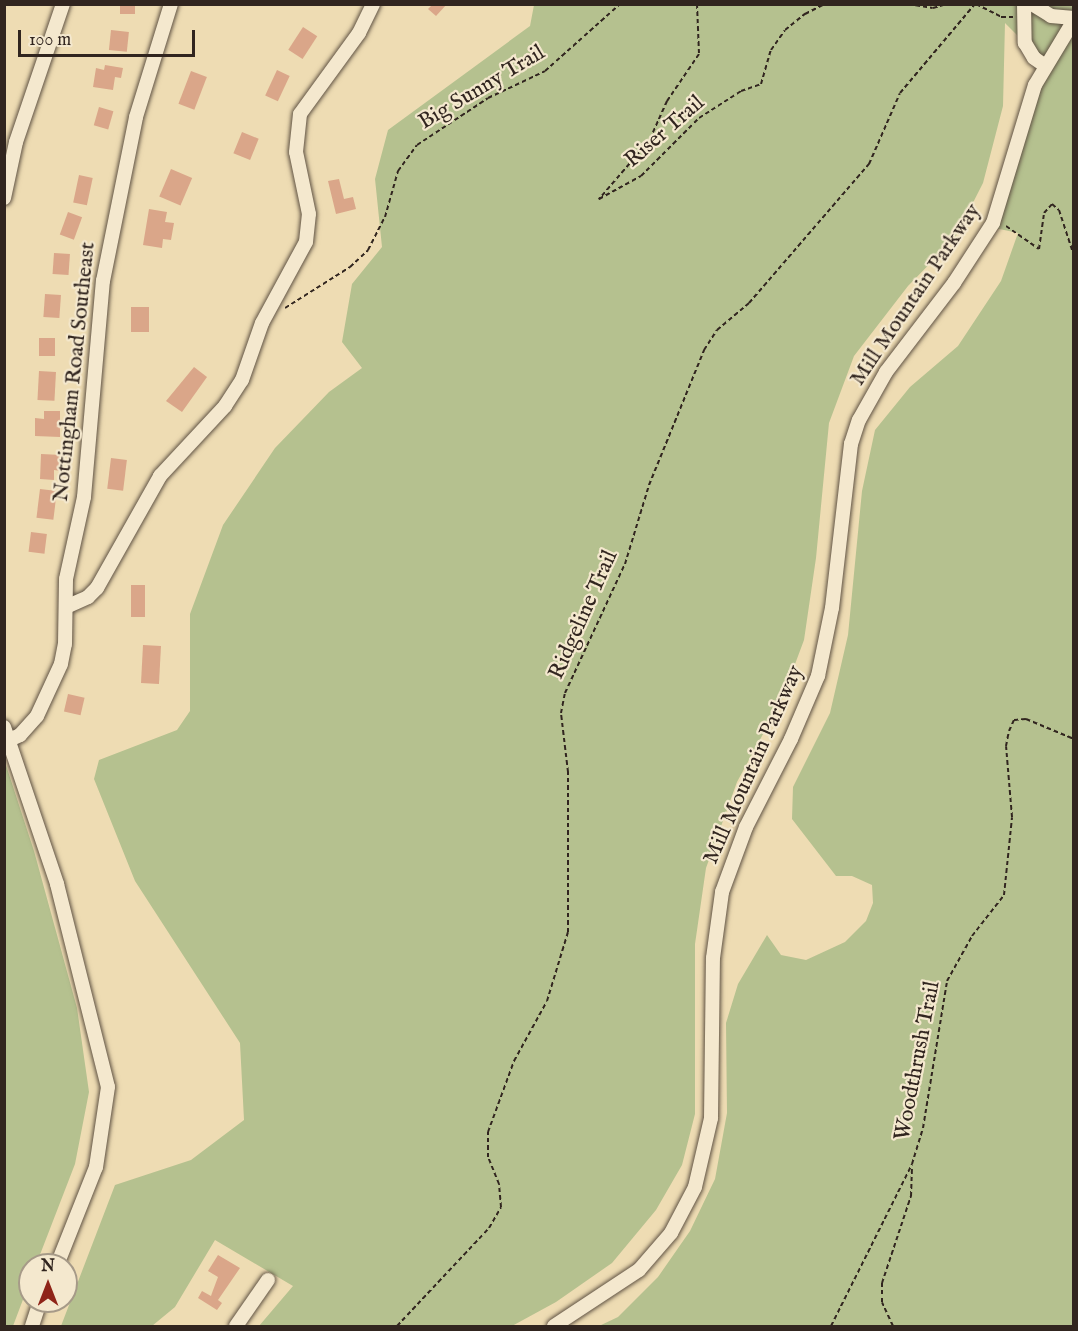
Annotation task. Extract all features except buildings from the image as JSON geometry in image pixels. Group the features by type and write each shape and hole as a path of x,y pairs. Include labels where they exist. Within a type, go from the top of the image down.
{"street":[{"path":"4,198 16,142 63,4"},
{"name":"Nottingham Road Southeast","path":"7,733 20,735 37,716 61,664 68,606 66,579 88,464 103,281 136,117 171,4"},
{"path":"68,606 88,597 97,588 160,476 212,419 242,380 262,323 306,242 309,214 296,152 300,114 358,33 372,4"},
{"path":"1032,4 1051,16 1074,19"},
{"path":"1024,11 1028,51 1044,65"},
{"name":"Mill Mountain Parkway","path":"554,1326 639,1270 671,1233 695,1187 711,1118 713,958 722,892 746,827 792,739 818,676 832,608 851,444 859,420 886,372 960,275 999,213 1044,65 1074,19"},
{"path":"7,733 57,884 108,1087 96,1167 62,1253"},
{"path":"236,1326 268,1280"}],"path":[{"name":"Big Sunny Trail","path":"282,312 369,250 385,218 398,171 417,145 488,98 545,71 620,4"},
{"name":"Riser Trail","path":"697,4 699,54 667,102 649,141 599,199 641,176 699,118 761,84 771,50 785,30 805,14 825,4"},
{"path":"908,4 933,8 947,4"},
{"path":"975,4 1001,17 1024,11"},
{"name":"Ridgeline Trail","path":"397,1326 489,1228 501,1207 499,1184 488,1157 491,1122 514,1061 547,1001 568,933 568,772 561,721 565,693 625,564 650,485 704,350 717,330 755,296 869,164 900,93 975,4"},
{"path":"999,213 1005,225 1039,249 1044,213 1047,206 1056,206 1074,256"},
{"name":"Woodthrush Trail","path":"831,1326 912,1164 922,1128 947,981 972,936 1004,895 1012,817 1006,746 1009,731 1014,720 1026,719 1074,738"},
{"path":"893,1326 882,1302 882,1283 911,1196 912,1164"}],"green space":[{"path":"534,5 1073,5 1073,1326 599,1326 618,1317 658,1277 690,1231 715,1179 727,1113 726,1023 738,984 767,935 781,955 806,960 845,942 866,921 873,903 872,885 852,876 836,876 792,819 793,787 830,713 848,635 862,491 875,430 910,387 958,346 1001,281 1018,233 995,228 1047,65 1005,23 1003,106 983,183 955,238 908,286 854,356 829,423 816,558 804,640 782,699 737,782 706,868 695,944 695,1114 682,1165 656,1210 612,1263 556,1302 512,1326 259,1326 293,1286 215,1240 175,1307 152,1326 61,1326 66,1313 78,1313 78,1282 115,1185 191,1160 244,1120 240,1043 135,881 94,779 99,760 177,730 190,711 190,614 223,525 275,448 329,392 362,368 342,342 352,284 382,247 375,179 388,130 530,26"},
{"path":"4,759 34,851 77,1008 89,1092 75,1164 41,1253 18,1253 18,1313 13,1326 4,1326"}]}
